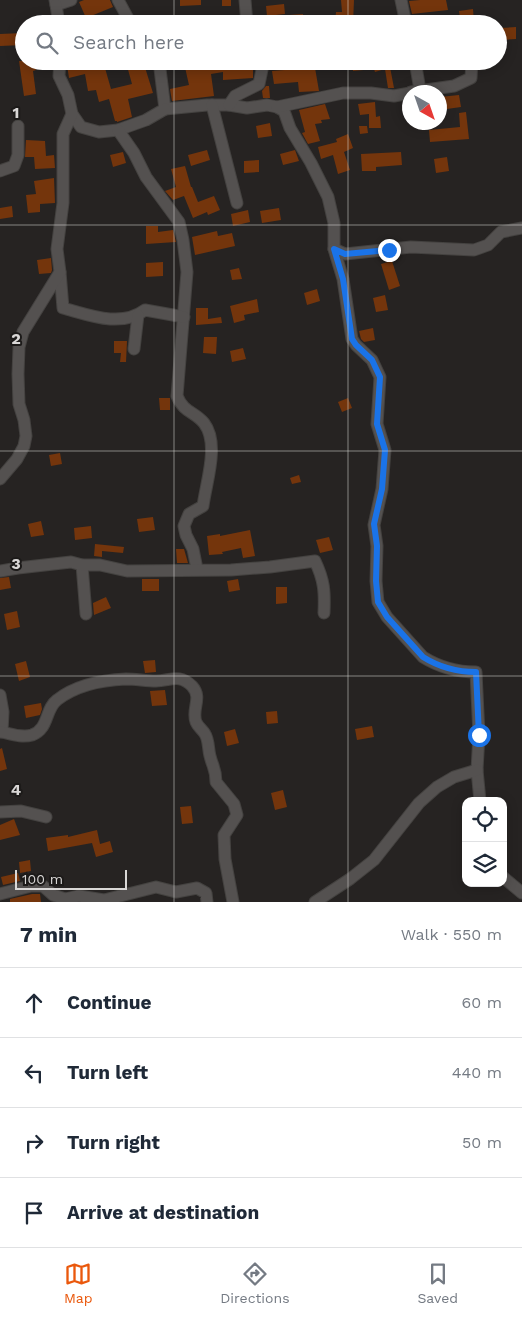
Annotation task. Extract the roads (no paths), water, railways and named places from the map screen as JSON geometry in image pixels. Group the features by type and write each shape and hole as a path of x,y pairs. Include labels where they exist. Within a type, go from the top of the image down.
{"street":[{"path":"58,15 56,2 71,0"},
{"path":"118,0 126,15"},
{"path":"245,0 246,15"},
{"path":"401,0 404,15"},
{"path":"59,70 59,76 68,95 72,114 81,127 98,132 118,130 146,120 165,109 212,105 247,108 277,107 343,93 371,93 394,96 402,94"},
{"path":"160,70 165,109"},
{"path":"229,105 235,96 259,84 262,70"},
{"path":"414,85 415,70"},
{"path":"447,87 471,78 471,70"},
{"path":"212,105 237,203"},
{"path":"277,107 284,111 290,128 311,163 328,197 334,223 334,249 343,279 352,339 372,360 380,377 377,424 385,450 382,489 374,524 377,546 376,581 378,602 387,617 423,657 430,662 459,672 476,672 479,735 477,770 480,797"},
{"path":"72,114 63,134 62,203 57,249 64,308 109,320 130,318 145,310 184,318"},
{"path":"0,171 14,166 18,155 18,126"},
{"path":"118,130 134,153 146,177 178,222 183,240 188,272 177,396 181,406 204,423 211,437 212,450 204,506 189,514 184,526 193,549 197,570"},
{"path":"334,249 345,254 411,247 474,250 488,245 501,232 522,228"},
{"path":"0,479 17,459 24,446 26,436 19,404 18,374 19,347 23,332 60,272"},
{"path":"134,349 138,315"},
{"path":"0,572 71,562 82,565 100,565 127,571 231,570 315,561 323,578 325,595 324,613"},
{"path":"82,565 86,614"},
{"path":"0,695 3,712 1,732 18,736 31,735 40,730 47,719 50,705 86,685 126,679 159,681 171,678 182,679 191,686 196,692 198,701 194,716 197,724 206,735 210,757 216,768 216,782 234,804 237,815 224,835 225,859 232,902"},
{"path":"315,902 350,879 374,860 419,803 437,787 454,777 477,770"},
{"path":"0,812 21,811 46,817"},
{"path":"507,880 522,893"},
{"path":"0,894 32,886 43,886 53,895 65,899 79,896 104,900 156,887 176,892 197,888 206,893 207,902"}]}
